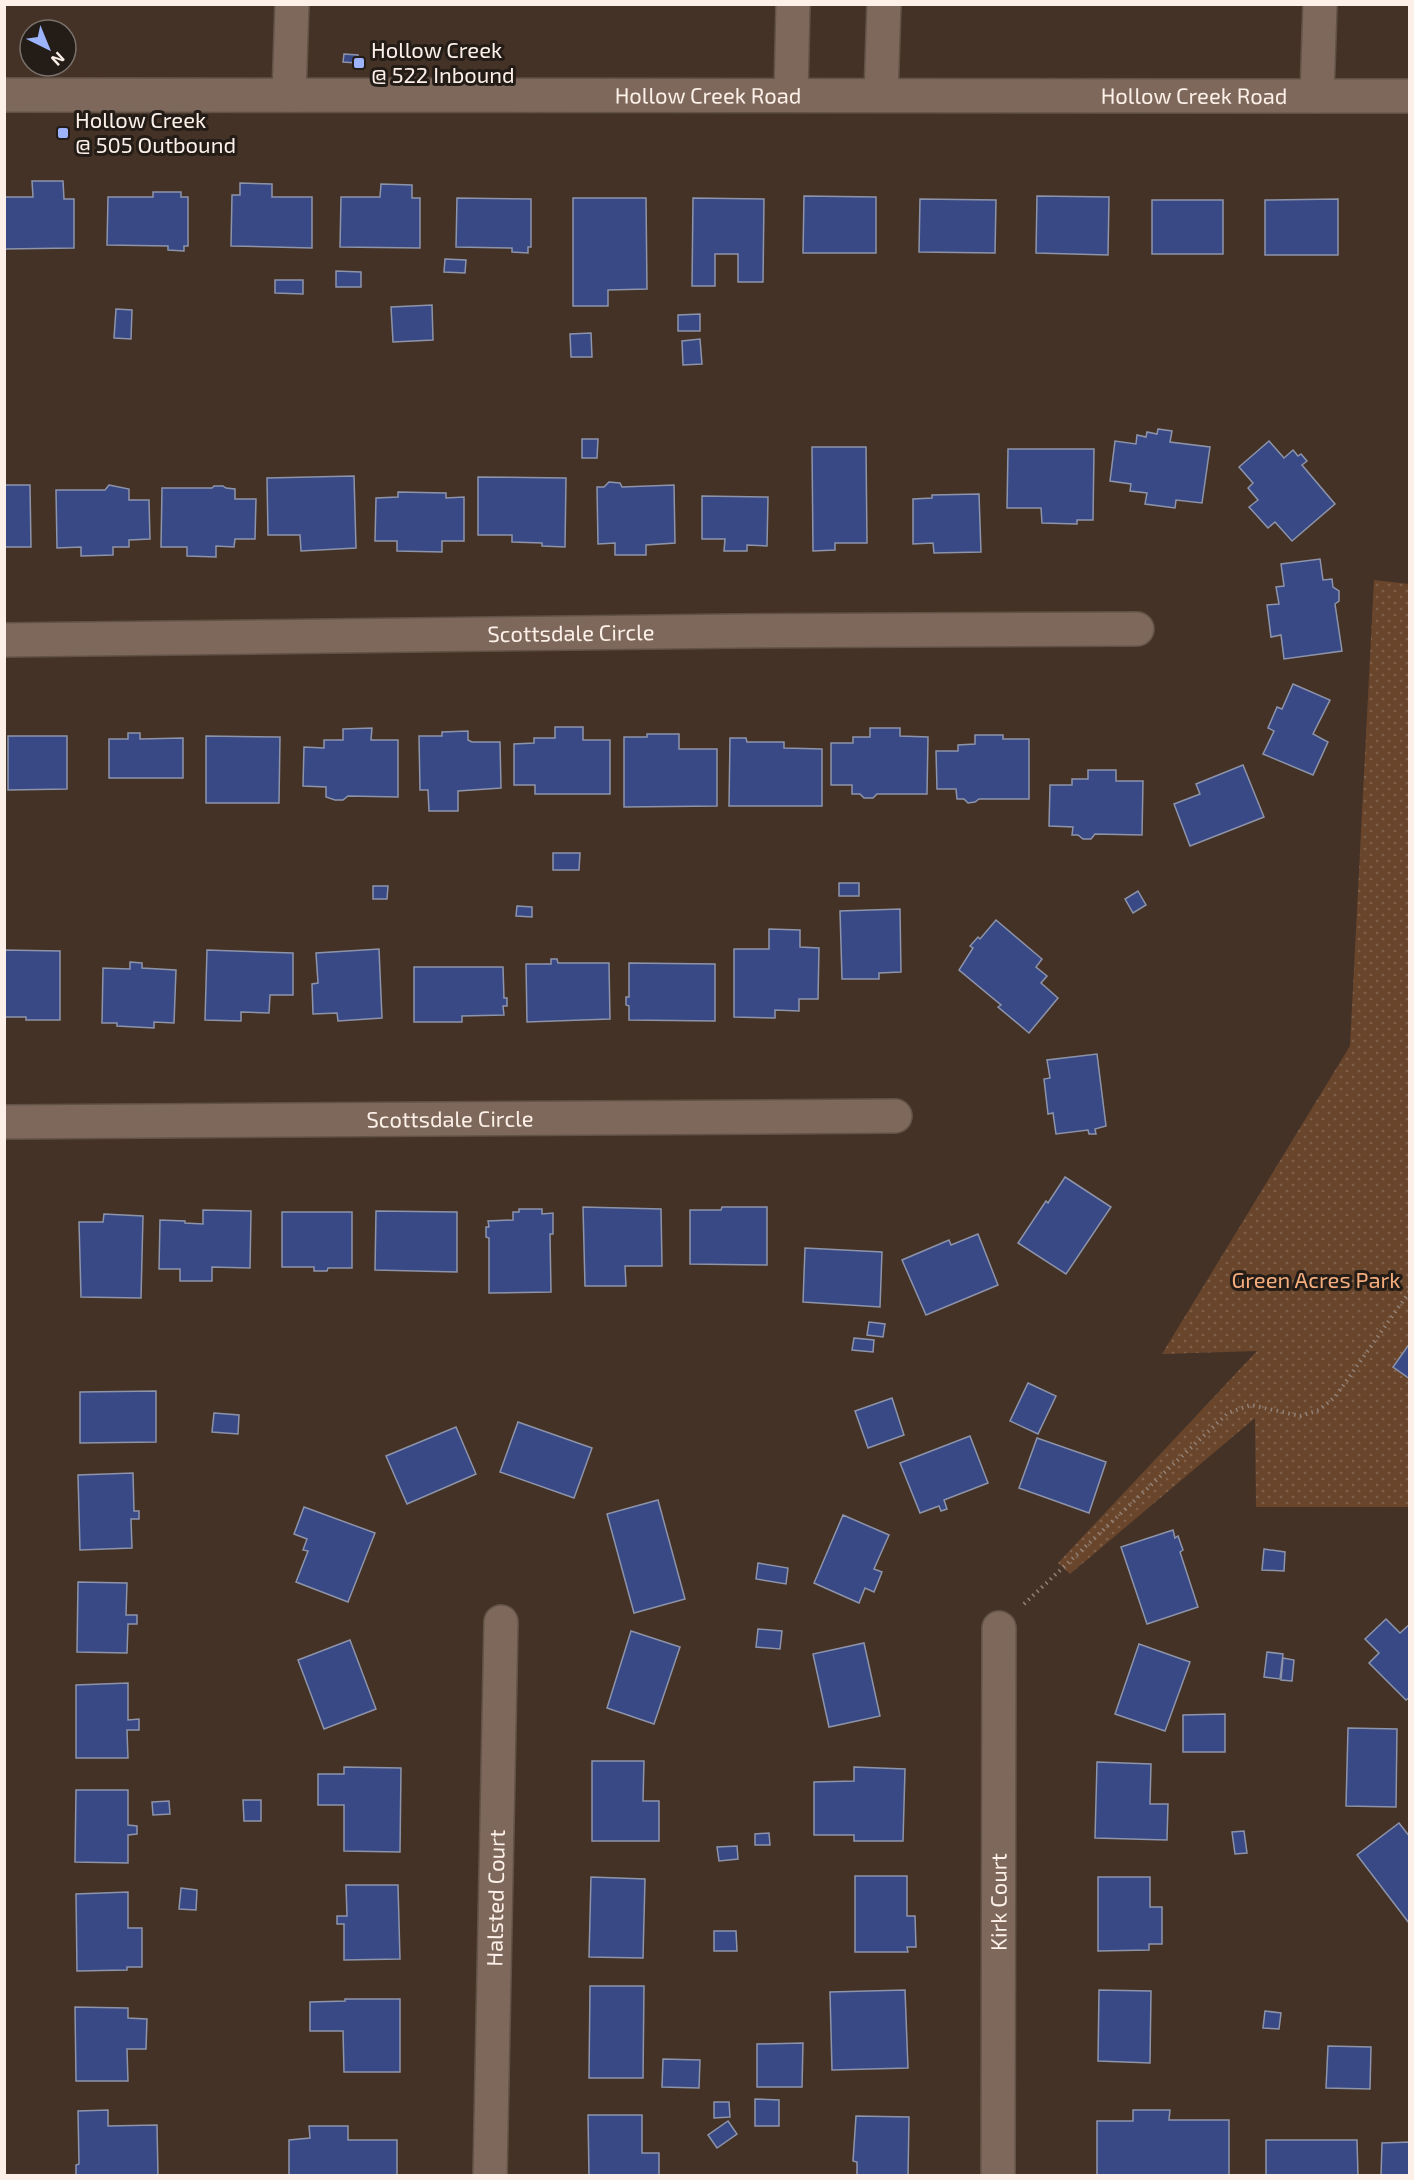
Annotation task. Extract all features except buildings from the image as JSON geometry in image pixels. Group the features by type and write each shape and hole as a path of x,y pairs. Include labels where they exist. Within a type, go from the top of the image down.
{"street":[{"path":"289,95 292,4"},
{"path":"791,95 793,4"},
{"path":"881,95 884,4"},
{"path":"1317,96 1320,4"},
{"name":"Hollow Creek Road","path":"4,95 1410,96"},
{"name":"Scottsdale Circle","path":"4,640 736,631 1137,629"},
{"name":"Scottsdale Circle","path":"4,1122 895,1116"},
{"name":"Halsted Court","path":"490,2175 501,1622"},
{"name":"Kirk Court","path":"998,2175 999,1628"}],"path":[{"path":"999,1628 1228,1413 1251,1405 1300,1416 1319,1410 1335,1397 1410,1291"}],"green space":[{"name":"Green Acres Park","path":"1374,580 1409,584 1409,1507 1256,1507 1255,1418 1070,1574 1058,1563 1257,1351 1162,1354 1350,1046"}],"place":[{"name":"Hollow Creek @ 522 Inbound","path":"359,63"},
{"name":"Hollow Creek @ 505 Outbound","path":"63,133"}]}
